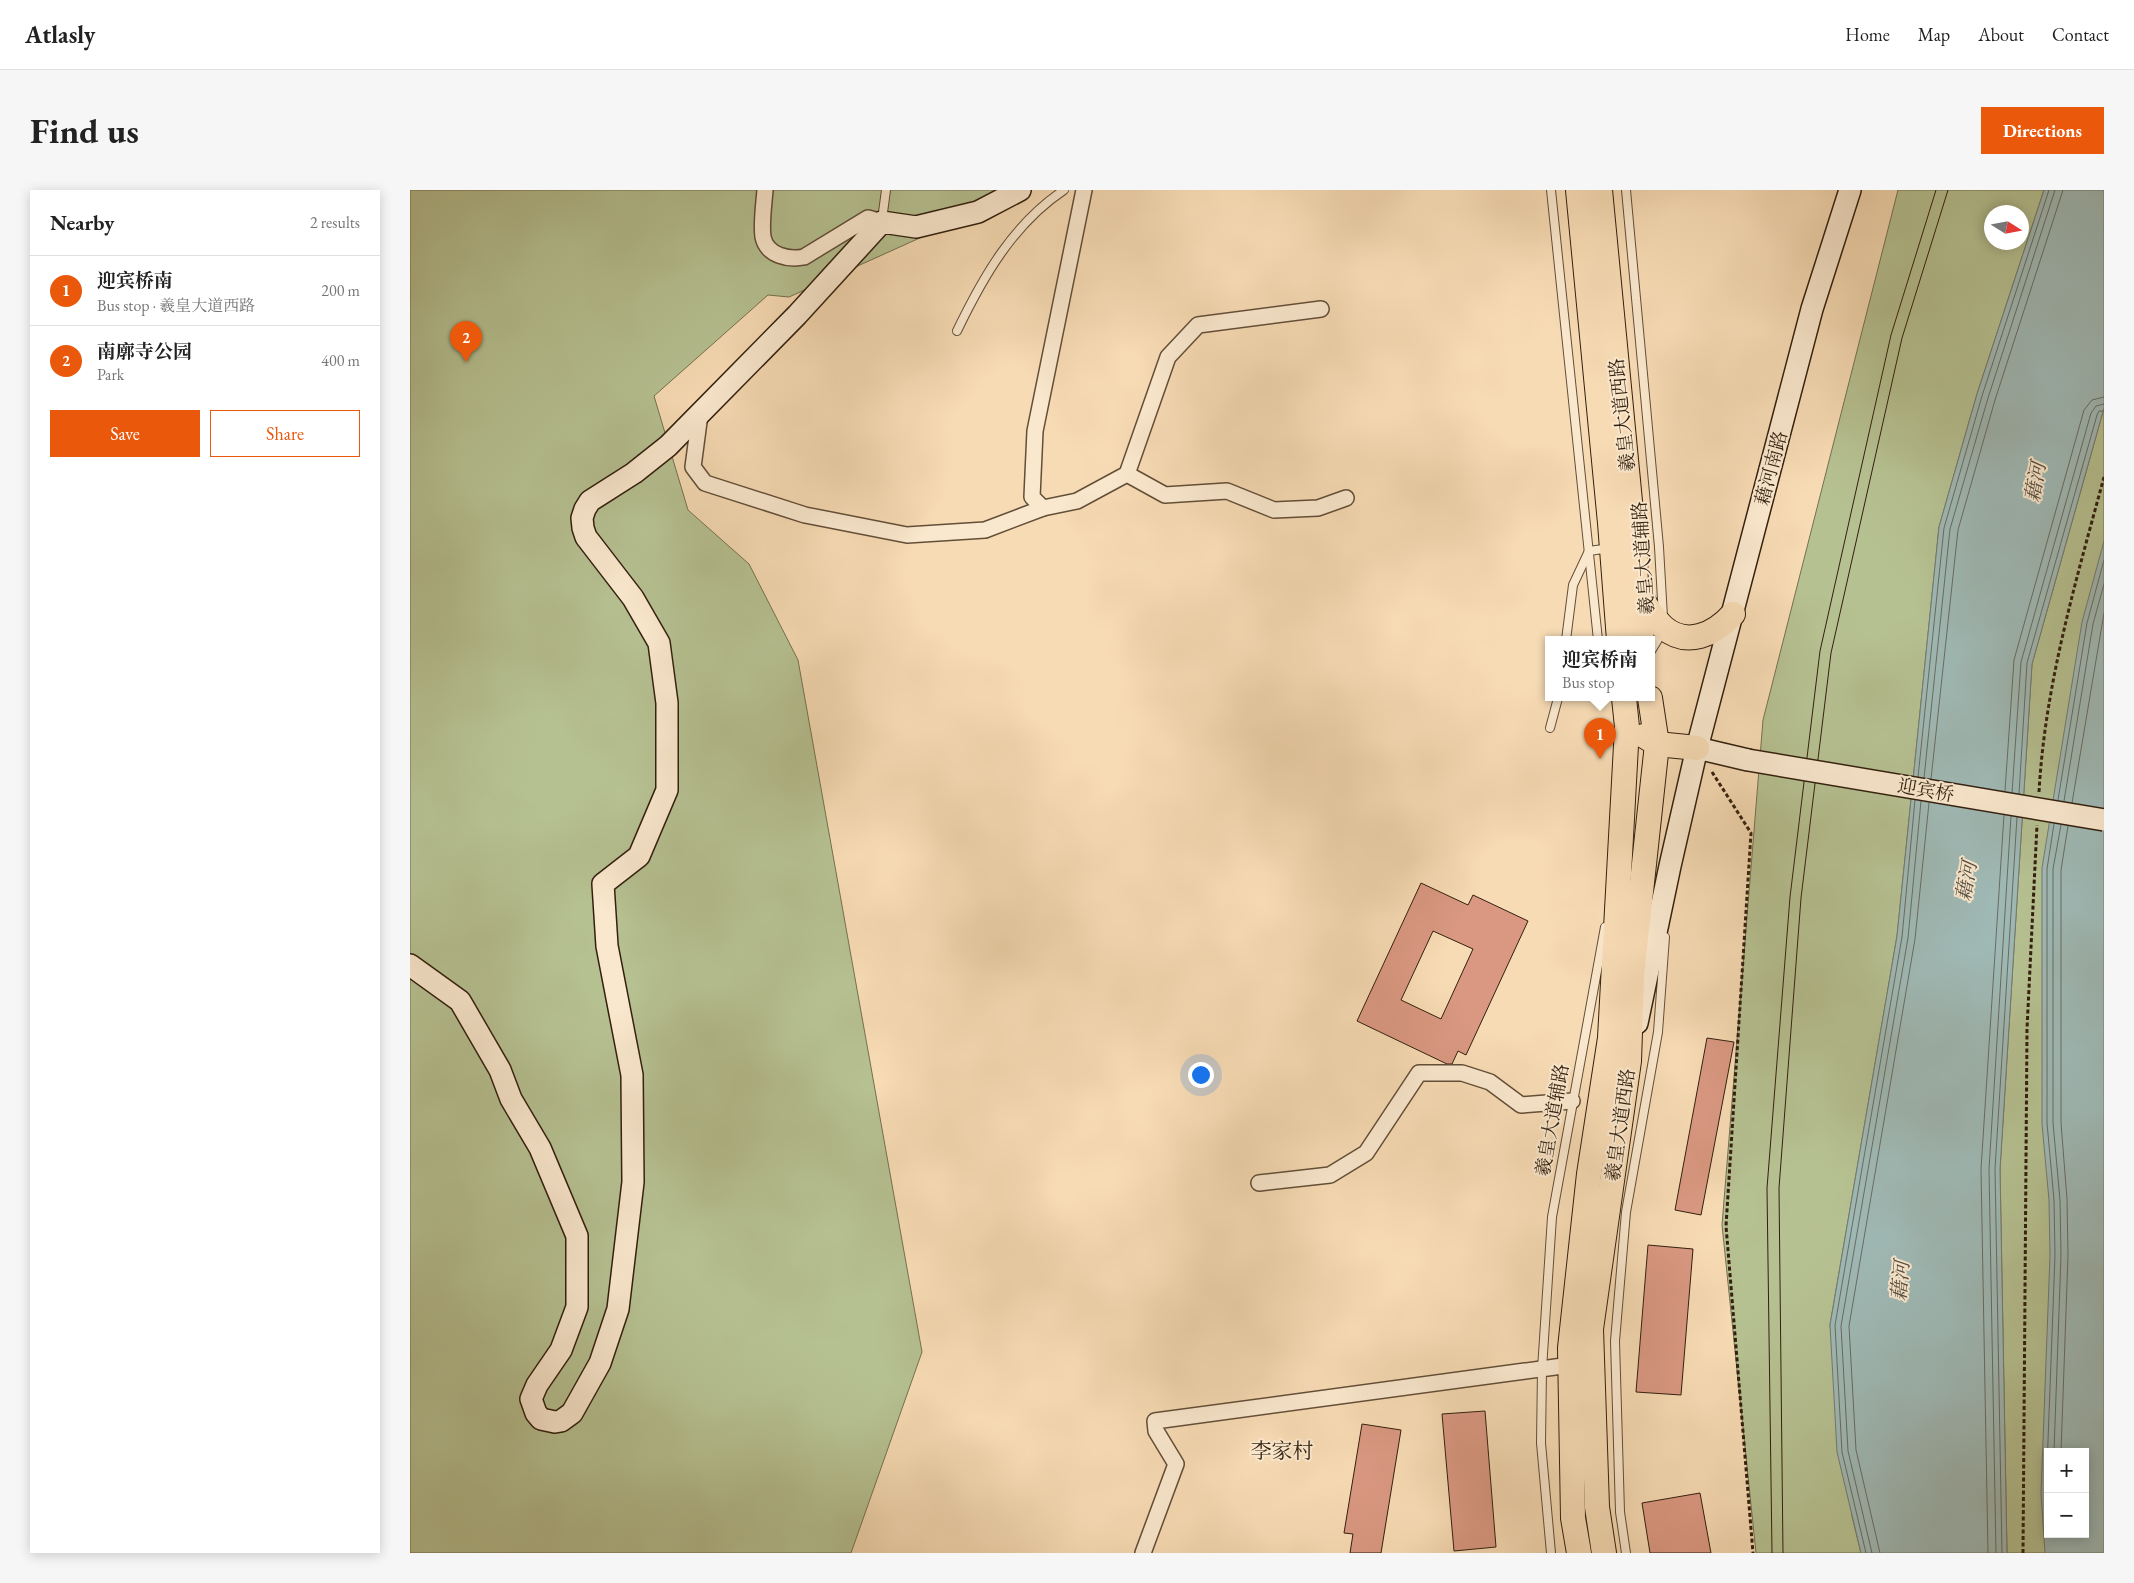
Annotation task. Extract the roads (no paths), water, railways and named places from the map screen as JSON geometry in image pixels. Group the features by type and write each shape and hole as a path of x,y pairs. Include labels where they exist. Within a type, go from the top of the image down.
{"main road":[{"name":"羲皇大道西路","path":"1578,190 1600,549 1618,636"},
{"name":"羲皇大道西路","path":"1600,190 1642,636"},
{"path":"1636,588 1651,613 1664,628 1678,635 1694,637 1709,634 1722,626 1733,614"},
{"name":"羲皇大道西路","path":"1579,1553 1573,1518 1570,1348 1589,1174 1610,1038 1627,727 1624,701"},
{"name":"羲皇大道西路","path":"1604,1553 1597,1507 1592,1329 1629,1061 1632,975 1657,744 1650,701"},
{"path":"1627,727 1657,744 1698,748"}],"street":[{"path":"765,190 763,237 775,253 784,258 794,259 804,257 868,218 916,227 978,212 1020,190"},
{"path":"1043,508 1032,497 1035,432 1084,190"},
{"name":"藉河南路","path":"1629,1061 1670,866 1698,748 1812,309 1850,190"},
{"path":"410,964 460,1001 500,1070 511,1099 540,1148 578,1236 577,1307 561,1350 537,1385 531,1399 536,1413 542,1419 548,1422 561,1421 572,1413 600,1363 618,1309 633,1182 632,1075 607,946 603,884 639,856 667,790 667,703 659,643 633,598 586,536 582,518 590,501 648,462 668,446 797,315 882,222"},
{"path":"700,414 693,467 705,483 806,515 907,535 985,530 1043,508 1077,501 1127,474 1168,357 1198,325 1321,309"},
{"path":"1127,474 1165,495 1227,490 1274,510 1318,508 1346,498"},
{"name":"迎宾桥","path":"1698,748 1748,760 2104,820"},
{"path":"1258,1183 1330,1175 1366,1153 1419,1073 1462,1073 1490,1082 1521,1105 1572,1101"},
{"path":"1143,1553 1176,1464 1156,1431 1156,1421 1570,1365"}],"lane":[{"path":"882,222 886,190"},
{"path":"957,332 973,298 1001,250 1047,202 1064,190"},
{"path":"1550,190 1600,549 1598,636"},
{"name":"羲皇大道辅路","path":"1626,190 1659,547 1664,628 1655,644"},
{"path":"1567,636 1573,585 1600,549"},
{"path":"1550,728 1557,701"},
{"path":"1608,906 1627,727 1617,701"},
{"path":"1626,1553 1620,1512 1615,1341 1626,1212 1658,1032 1670,866"},
{"name":"羲皇大道辅路","path":"1552,1553 1541,1443 1542,1369 1552,1217 1572,1101 1608,916"}],"water":[{"name":"藉河","path":"2044,190 2104,190 2104,408 2032,664 2000,1169 2007,1553 1861,1553 1837,1452 1830,1325 1897,936 1939,527 1977,394 2024,250 2029,250 2029,236"},
{"path":"2104,541 2104,1553 2045,1553 2041,1494 2050,1255 2049,1200 2042,1124 2042,868 2082,622"}],"tram line":[{"path":"1772,1553 1767,1188 1790,897 1820,651 1891,335 1936,190"},
{"path":"1783,1553 1779,1188 1801,898 1831,653 1902,338 1948,190"}],"place":[{"name":"南廓寺公园","path":"466,362"},
{"name":"迎宾桥南","path":"1600,759"}],"district":[{"name":"李家村","path":"1282,1450"}]}
